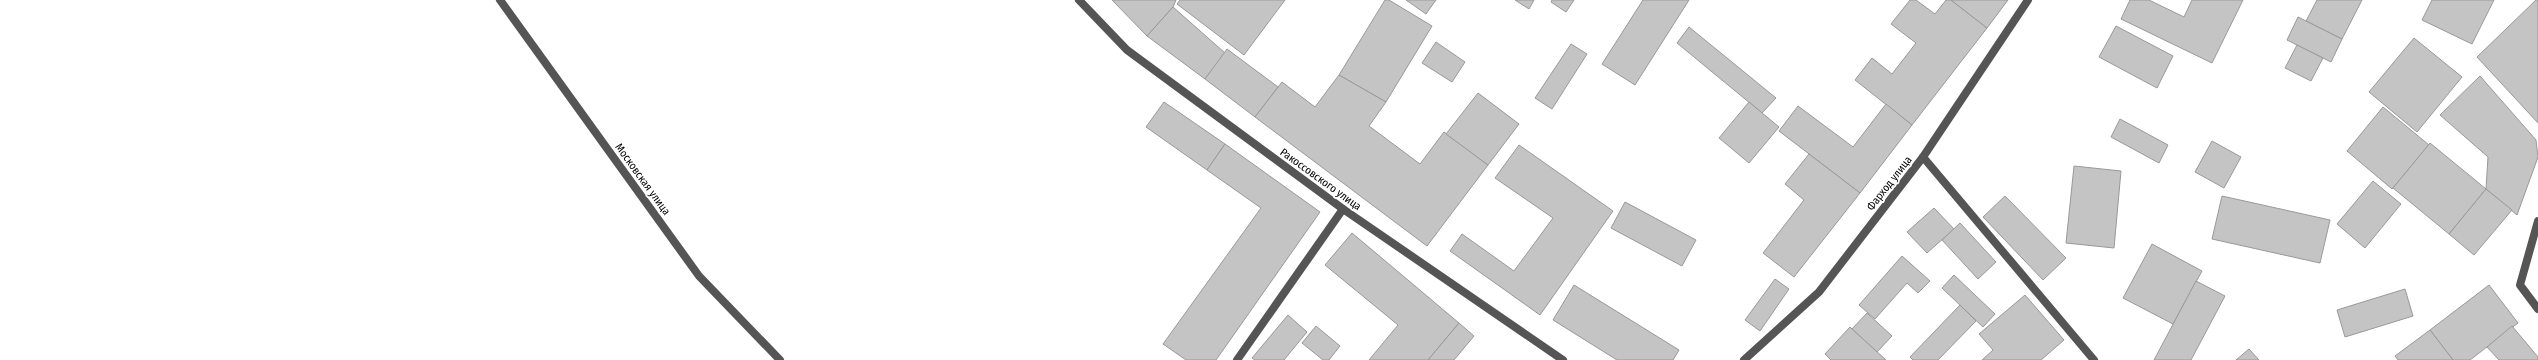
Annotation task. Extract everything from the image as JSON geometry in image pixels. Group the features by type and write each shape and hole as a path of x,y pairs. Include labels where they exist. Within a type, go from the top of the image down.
{"street":[{"name":"Московская улица","path":"500,0 699,276 780,360"},
{"name":"Ракоссовского улица","path":"1079,0 1127,50 1343,209 1563,360"},
{"name":"Фарход улица","path":"1744,360 1819,292 1923,157 2028,0"},
{"path":"1923,157 2094,360"},
{"path":"1237,360 1343,209"},
{"path":"2538,221 2520,285 2538,309"}],"building":[{"path":"1112,0 1176,0 1173,7 1147,36"},
{"path":"1180,0 1285,0 1244,55 1177,4"},
{"path":"1385,0 1389,0 1432,26 1386,102 1339,75"},
{"path":"1406,0 1436,0 1426,14"},
{"path":"1515,0 1534,0 1529,9"},
{"path":"1552,0 1574,0 1566,12 1551,2"},
{"path":"1643,0 1689,0 1635,85 1602,64"},
{"path":"1910,0 1916,0 1935,14 1946,0 1951,0 1987,28 1912,125 1855,80 1872,58 1892,74 1916,43 1891,24"},
{"path":"1951,0 2008,0 1987,28"},
{"path":"2130,0 2149,0 2184,17 2192,0 2243,0 2212,63 2121,19"},
{"path":"2317,0 2362,0 2342,39 2306,21"},
{"path":"2432,0 2494,0 2472,44 2422,20"},
{"path":"2536,0 2538,0 2538,123 2477,57"},
{"path":"1173,7 1225,53 1205,79 1147,36"},
{"path":"2298,17 2342,39 2331,62 2287,40"},
{"path":"2116,26 2173,56 2157,88 2099,57"},
{"path":"1689,27 1776,98 1762,113 1677,43"},
{"path":"2414,38 2462,77 2417,132 2369,92"},
{"path":"1436,42 1465,62 1452,82 1422,63"},
{"path":"1571,44 1587,54 1552,109 1535,98"},
{"path":"2297,45 2323,58 2311,81 2285,68"},
{"path":"1227,49 1278,87 1255,117 1205,79"},
{"path":"1339,75 1386,102 1369,126 1420,164 1444,132 1488,165 1427,246 1255,117 1282,82 1315,107"},
{"path":"2480,76 2536,140 2538,157 2517,215 2486,189 2488,157 2440,115"},
{"path":"1478,93 1519,124 1488,165 1446,134"},
{"path":"1164,102 1225,144 1207,170 1146,127"},
{"path":"1749,102 1779,127 1749,163 1719,138"},
{"path":"1886,104 1912,125 1860,193 1779,131 1798,106 1853,147"},
{"path":"2383,107 2429,145 2392,189 2347,151"},
{"path":"2120,119 2168,145 2159,163 2111,137"},
{"path":"2212,141 2241,157 2224,188 2195,172"},
{"path":"2430,143 2486,189 2449,234 2393,188"},
{"path":"1225,144 1320,212 1216,360 1186,360 1163,344 1261,208 1207,170"},
{"path":"1519,145 1613,211 1540,315 1450,251 1462,234 1514,271 1553,218 1495,178"},
{"path":"1809,154 1860,193 1794,277 1763,253 1804,200 1785,184"},
{"path":"2074,166 2121,171 2114,248 2066,243"},
{"path":"2373,181 2401,204 2365,248 2337,224"},
{"path":"2486,189 2512,210 2474,255 2449,234"},
{"path":"2005,196 2066,258 2043,280 1983,217"},
{"path":"2222,196 2330,220 2320,263 2212,239"},
{"path":"1625,202 1696,240 1682,266 1611,228"},
{"path":"1934,208 1954,229 1927,253 1907,232"},
{"path":"1960,223 1996,262 1978,279 1942,240"},
{"path":"1352,233 1459,323 1428,360 1369,360 1398,325 1325,265"},
{"path":"2152,244 2202,271 2173,324 2123,298"},
{"path":"1902,256 1930,281 1918,293 1907,283 1875,319 1859,305"},
{"path":"1954,275 1995,314 1983,327 1942,288"},
{"path":"1775,279 1789,289 1760,331 1745,320"},
{"path":"2196,281 2225,296 2191,360 2154,360"},
{"path":"1574,285 1679,350 1673,360 1617,360 1553,320"},
{"path":"2489,285 2518,323 2470,360 2453,360 2430,330"},
{"path":"2405,289 2413,316 2345,337 2337,310"},
{"path":"2025,295 2064,340 2041,360 1982,360 1993,350 1979,334"},
{"path":"1960,305 1976,321 1938,360 1913,360 1910,357"},
{"path":"1867,313 1892,336 1877,352 1852,329"},
{"path":"1288,315 1307,332 1284,360 1255,360 1252,358"},
{"path":"1459,323 1474,336 1454,360 1428,360"},
{"path":"1316,326 1340,346 1329,360 1323,360 1302,343"},
{"path":"2512,326 2538,357 2538,360 2499,360 2487,347"},
{"path":"1850,327 1886,360 1831,360 1825,354"},
{"path":"2430,330 2453,360 2398,360 2395,356"},
{"path":"2249,349 2259,360 2236,360"}]}
